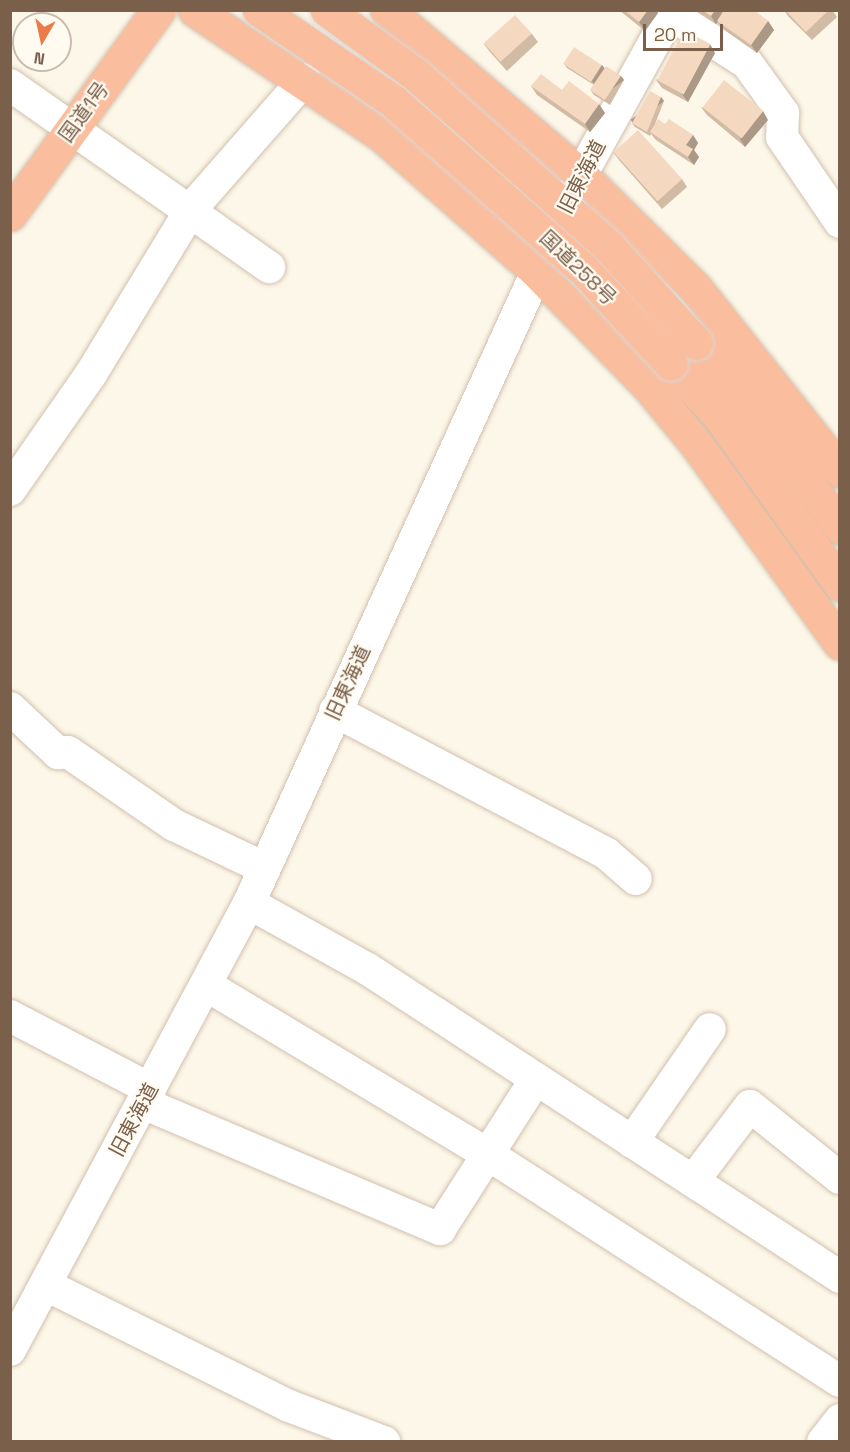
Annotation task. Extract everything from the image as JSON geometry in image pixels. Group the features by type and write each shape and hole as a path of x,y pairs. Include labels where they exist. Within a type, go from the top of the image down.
{"highway":[{"name":"国道1号","path":"10,214 158,10"},
{"path":"195,10 305,79 382,135 536,272 651,389 697,445 840,643"},
{"name":"国道258号","path":"259,10 393,101 583,269 720,417 840,584"},
{"name":"国道258号","path":"327,10 416,75 608,246 748,400 840,527"},
{"path":"387,10 581,175 696,289 840,471"}],"street":[{"path":"669,12 747,63 783,113 782,137 840,222"},
{"name":"旧東海道","path":"10,1350 48,1286 249,903 581,175 669,12"},
{"path":"10,490 91,374 192,208 305,79"},
{"path":"10,84 192,208 269,267"},
{"path":"10,708 58,753 68,752 174,825 264,868"},
{"path":"335,711 607,854 636,879"},
{"path":"249,903 366,968 693,1181 836,1268"},
{"path":"206,986 489,1155 840,1381"},
{"path":"10,1016 147,1096 440,1229 536,1079"},
{"path":"632,1142 710,1029"},
{"path":"693,1181 750,1106 840,1178"},
{"path":"48,1286 289,1406 384,1442"},
{"path":"823,1442 840,1420"}],"building":[{"path":"624,10 648,10 639,22"},
{"path":"702,10 715,10 711,16"},
{"path":"724,10 753,10 768,21 751,45 717,21"},
{"path":"785,10 829,10 806,32"},
{"path":"515,15 532,34 501,62 484,43"},
{"path":"684,30 710,44 684,94 657,80"},
{"path":"574,47 602,65 591,82 563,64"},
{"path":"606,66 621,76 605,100 590,90"},
{"path":"541,74 562,90 569,81 599,104 585,124 531,86"},
{"path":"724,80 763,111 742,138 702,108"},
{"path":"650,91 661,97 647,132 632,123"},
{"path":"658,119 665,124 669,119 693,135 686,145 693,149 688,157 650,132"},
{"path":"638,130 682,179 658,201 613,152"}]}
